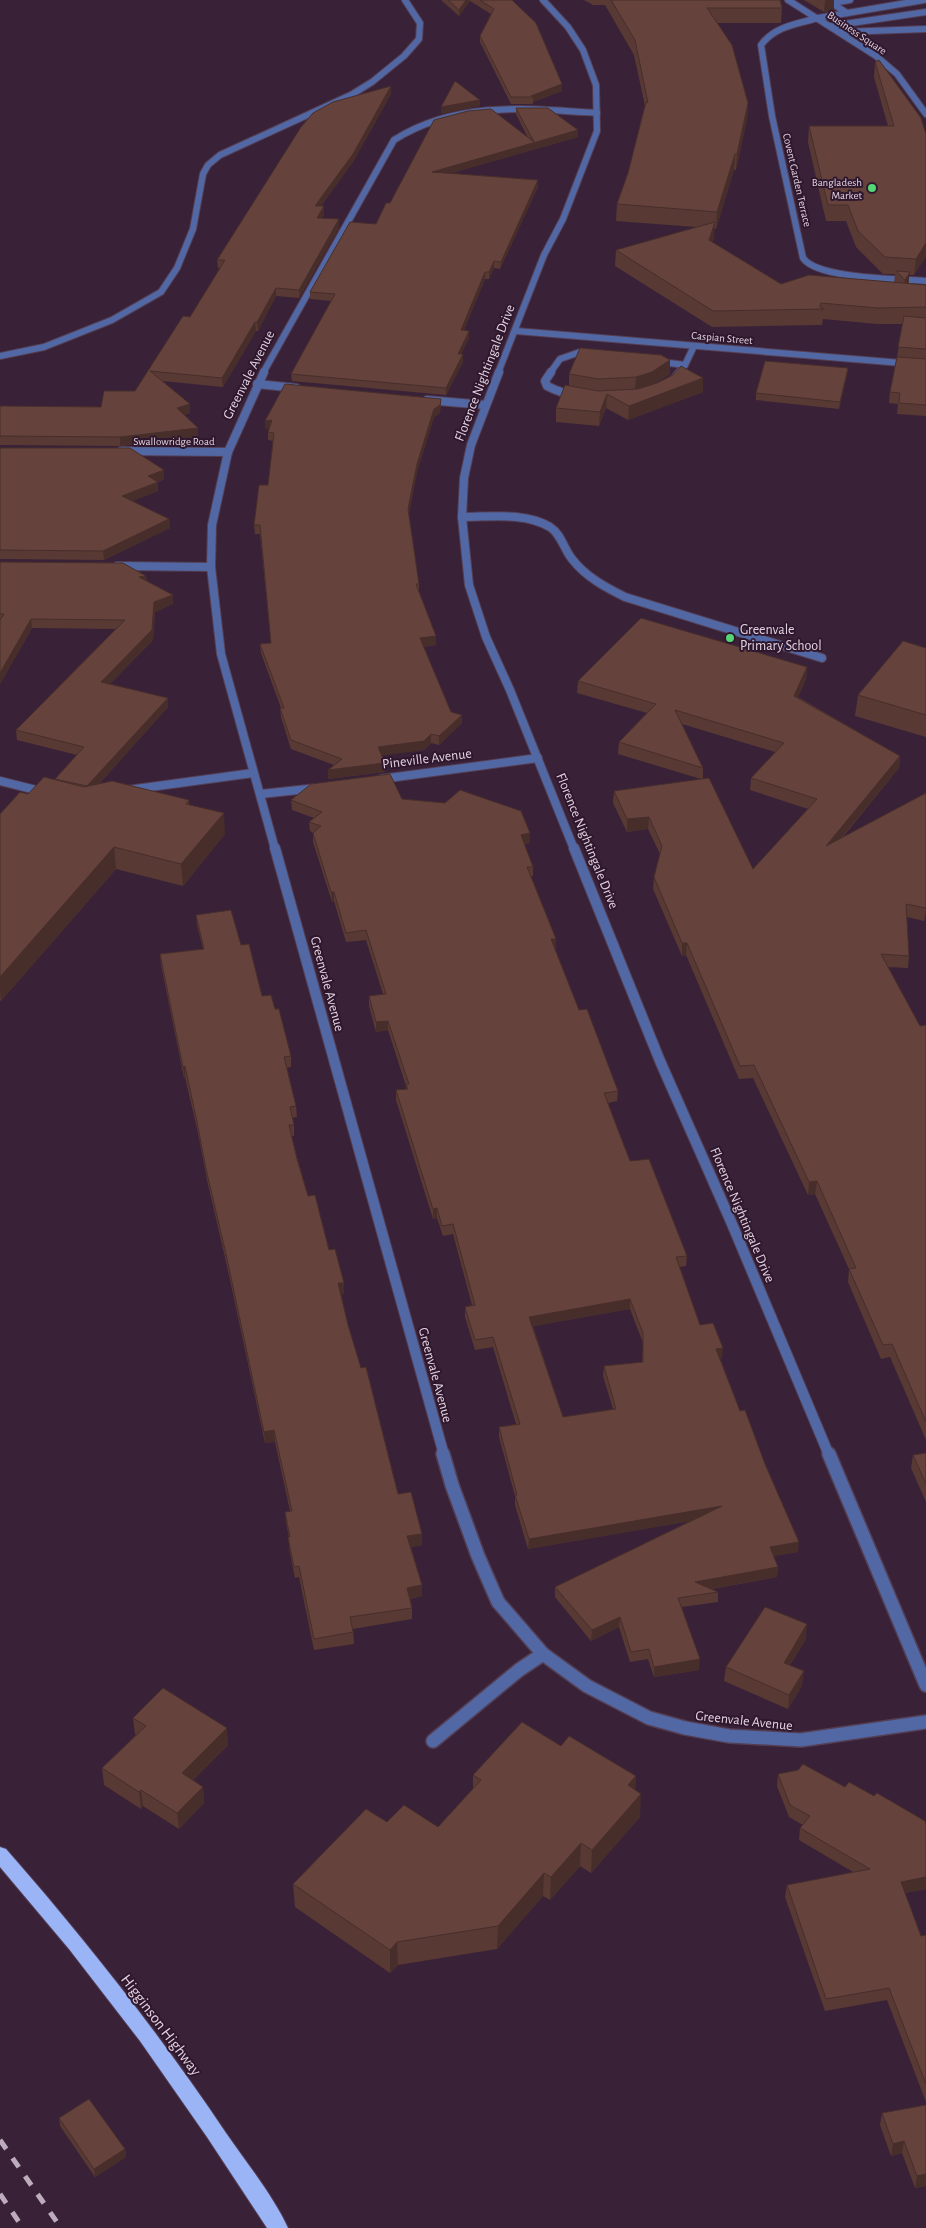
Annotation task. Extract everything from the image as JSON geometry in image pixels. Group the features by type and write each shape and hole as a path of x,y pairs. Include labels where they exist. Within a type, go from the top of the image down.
{"highway":[{"name":"Higginson Highway","path":"0,1854 37,1896 147,2038 233,2157 278,2228"}],"street":[{"path":"0,356 44,347 112,320 160,292 177,268 193,229 203,174 208,165 220,155 351,95 372,82 404,56 419,39 420,23 405,0"},
{"name":"Florence Nightingale Drive","path":"543,0 568,27 583,50 596,84 597,131 563,218 544,256 516,331 485,405 472,445 464,478 462,517 469,585 486,636 538,758 660,1061 736,1233 926,1685"},
{"name":"Business Square","path":"788,0 876,56 897,74 925,111"},
{"path":"829,2 850,0"},
{"path":"818,18 924,0"},
{"path":"829,2 846,13"},
{"path":"831,26 926,12"},
{"name":"Covent Garden Terrace","path":"818,18 778,29 765,38 761,45 772,116 803,258 807,264 831,273 926,281"},
{"path":"841,32 926,29"},
{"name":"Greenvale Avenue","path":"597,113 480,111 456,114 419,124 408,129 394,140 257,384 228,452 214,518 211,567 221,654 452,1485 478,1556 498,1602 543,1654 587,1686 649,1718 685,1728 729,1736 802,1740 926,1722"},
{"name":"Caspian Street","path":"516,331 926,365"},
{"path":"685,365 580,352 560,358 545,381 552,390 562,394 622,399 637,397 670,384 685,365 694,346"},
{"path":"257,384 307,389"},
{"path":"416,399 485,405"},
{"name":"Swallowridge Road","path":"112,451 228,452"},
{"path":"462,517 507,518 533,521 550,527 559,536 570,557 585,574 607,588 634,601 822,658"},
{"path":"107,566 211,567"},
{"name":"Pineville Avenue","path":"368,781 538,758"},
{"path":"120,793 129,790 253,773"},
{"path":"0,781 57,795"},
{"path":"260,794 329,786"},
{"path":"433,1741 519,1670 543,1654"}],"building":[{"path":"448,0 466,0 459,10"},
{"path":"480,0 512,0 536,23 562,84 531,96 533,97 511,97 480,36 494,9"},
{"path":"611,0 780,0 782,8 707,8 732,45 748,103 737,154 735,154 717,212 617,204 628,173 646,102 648,103 635,40"},
{"name":"Bangladesh Market","path":"879,60 921,118 926,134 926,243 916,259 885,257 858,231 848,205 828,205 809,126 894,126 875,62"},
{"path":"455,81 480,100 441,107"},
{"path":"391,86 353,154 315,206 324,206 317,218 339,219 299,290 276,288 222,378 150,371 190,404 177,408 198,428 120,437 0,436 0,406 101,407 104,391 135,391 183,316 190,317 225,260 217,260 301,127 313,113 333,102"},
{"path":"516,108 548,108 578,130 432,172 538,180 501,262 494,261 489,272 485,272 461,330 469,331 458,354 463,354 446,388 291,374 335,294 310,292 350,222 376,224 386,203 390,203 434,120 468,111 491,109 534,142"},
{"path":"715,222 709,240 781,284 809,275 926,285 926,307 878,308 821,303 820,307 824,309 713,311 616,250"},
{"path":"896,271 910,272 905,280"},
{"path":"904,316 926,318 926,349 898,347"},
{"path":"580,348 661,355 670,360 652,372 636,377 599,379 569,374"},
{"path":"897,357 926,359 926,405 899,403 900,393 890,392"},
{"path":"765,361 848,368 840,402 756,393"},
{"path":"681,366 703,378 629,406 607,394 600,412 556,408 565,385 598,391 638,389 673,375"},
{"path":"285,384 441,399 440,405 434,409 417,464 408,509 419,584 416,584 436,636 420,638 451,712 462,715 439,736 431,734 424,741 378,747 385,763 328,770 342,759 291,740 280,708 284,708 260,644 271,643 260,525 254,525 259,485 268,485 274,433 268,432 272,420 265,421"},
{"path":"0,448 130,448 164,470 148,476 158,482 122,496 169,519 103,551 0,550"},
{"path":"0,562 123,563 146,576 139,577 173,595 154,602 152,630 101,682 168,698 87,786 55,779 84,747 16,730 125,620 31,619 0,673 0,620 4,614 0,614"},
{"path":"641,618 807,667 794,696 900,756 826,846 926,793 926,908 906,904 909,956 881,954 920,1026 926,1025 926,1422 892,1344 883,1345 849,1269 856,1268 817,1181 809,1182 754,1065 740,1066 687,943 682,943 654,877 662,846 649,817 627,819 614,791 709,778 753,869 817,799 751,778 784,743 675,710 703,768 619,742 656,704 578,681"},
{"path":"903,641 926,648 926,715 858,695"},
{"path":"390,774 402,799 445,803 460,790 521,811 530,833 521,835 533,867 527,867 556,939 551,939 579,1010 587,1009 618,1091 604,1093 618,1130 630,1161 649,1159 687,1256 676,1257 700,1325 713,1323 723,1348 716,1349 740,1411 745,1410 765,1464 799,1542 770,1547 778,1567 695,1582 718,1592 678,1598 700,1659 654,1667 649,1649 631,1652 620,1617 592,1630 555,1587 722,1506 529,1539 515,1495 517,1495 499,1427 520,1424 493,1337 475,1340 465,1307 475,1305 453,1224 442,1226 437,1208 433,1209 396,1090 408,1089 406,1084 409,1084 388,1021 376,1022 369,996 386,994 366,930 346,933 313,833 321,826 309,822 322,812 291,800 311,784","holes":["630,1299 643,1333 643,1362 604,1366 616,1409 563,1417 529,1317"]},
{"path":"44,777 84,787 112,781 189,800 186,804 224,813 181,864 114,847 0,977 0,814 20,792 28,794"},
{"path":"231,910 241,945 249,944 262,996 271,995 275,1009 279,1009 291,1056 284,1057 296,1106 290,1107 294,1125 289,1125 297,1159 308,1196 315,1195 329,1250 335,1249 344,1283 338,1283 348,1325 361,1368 366,1367 398,1494 411,1492 422,1534 407,1536 422,1585 407,1588 412,1608 350,1617 353,1632 314,1639 299,1566 294,1567 288,1537 290,1537 285,1512 292,1511 274,1430 264,1432 185,1066 183,1067 160,954 204,949 196,915"},
{"path":"926,1453 926,1484 913,1455"},
{"path":"765,1607 807,1624 784,1663 804,1671 789,1695 726,1667"},
{"path":"163,1688 227,1728 182,1773 203,1787 177,1813 141,1790 139,1792 102,1768 146,1726 133,1718"},
{"path":"522,1722 561,1746 569,1736 636,1776 628,1785 641,1794 592,1850 581,1843 551,1877 544,1873 498,1926 397,1942 390,1950 293,1884 366,1809 387,1822 404,1805 438,1827 481,1780 473,1775"},
{"path":"803,1764 845,1787 849,1782 874,1796 877,1793 925,1821 926,1877 901,1882 921,1936 926,1935 926,2084 889,1988 826,1999 787,1885 870,1869 800,1828 810,1816 790,1805 778,1774 798,1770"},
{"path":"89,2099 125,2149 94,2169 59,2118"},
{"path":"926,2105 926,2174 917,2176 904,2141 893,2144 882,2113"}],"railway":[{"path":"0,2140 61,2228"},
{"path":"0,2194 23,2228"}],"place":[{"name":"Bangladesh Market","path":"872,188"},
{"name":"Greenvale Primary School","path":"730,638"}]}
